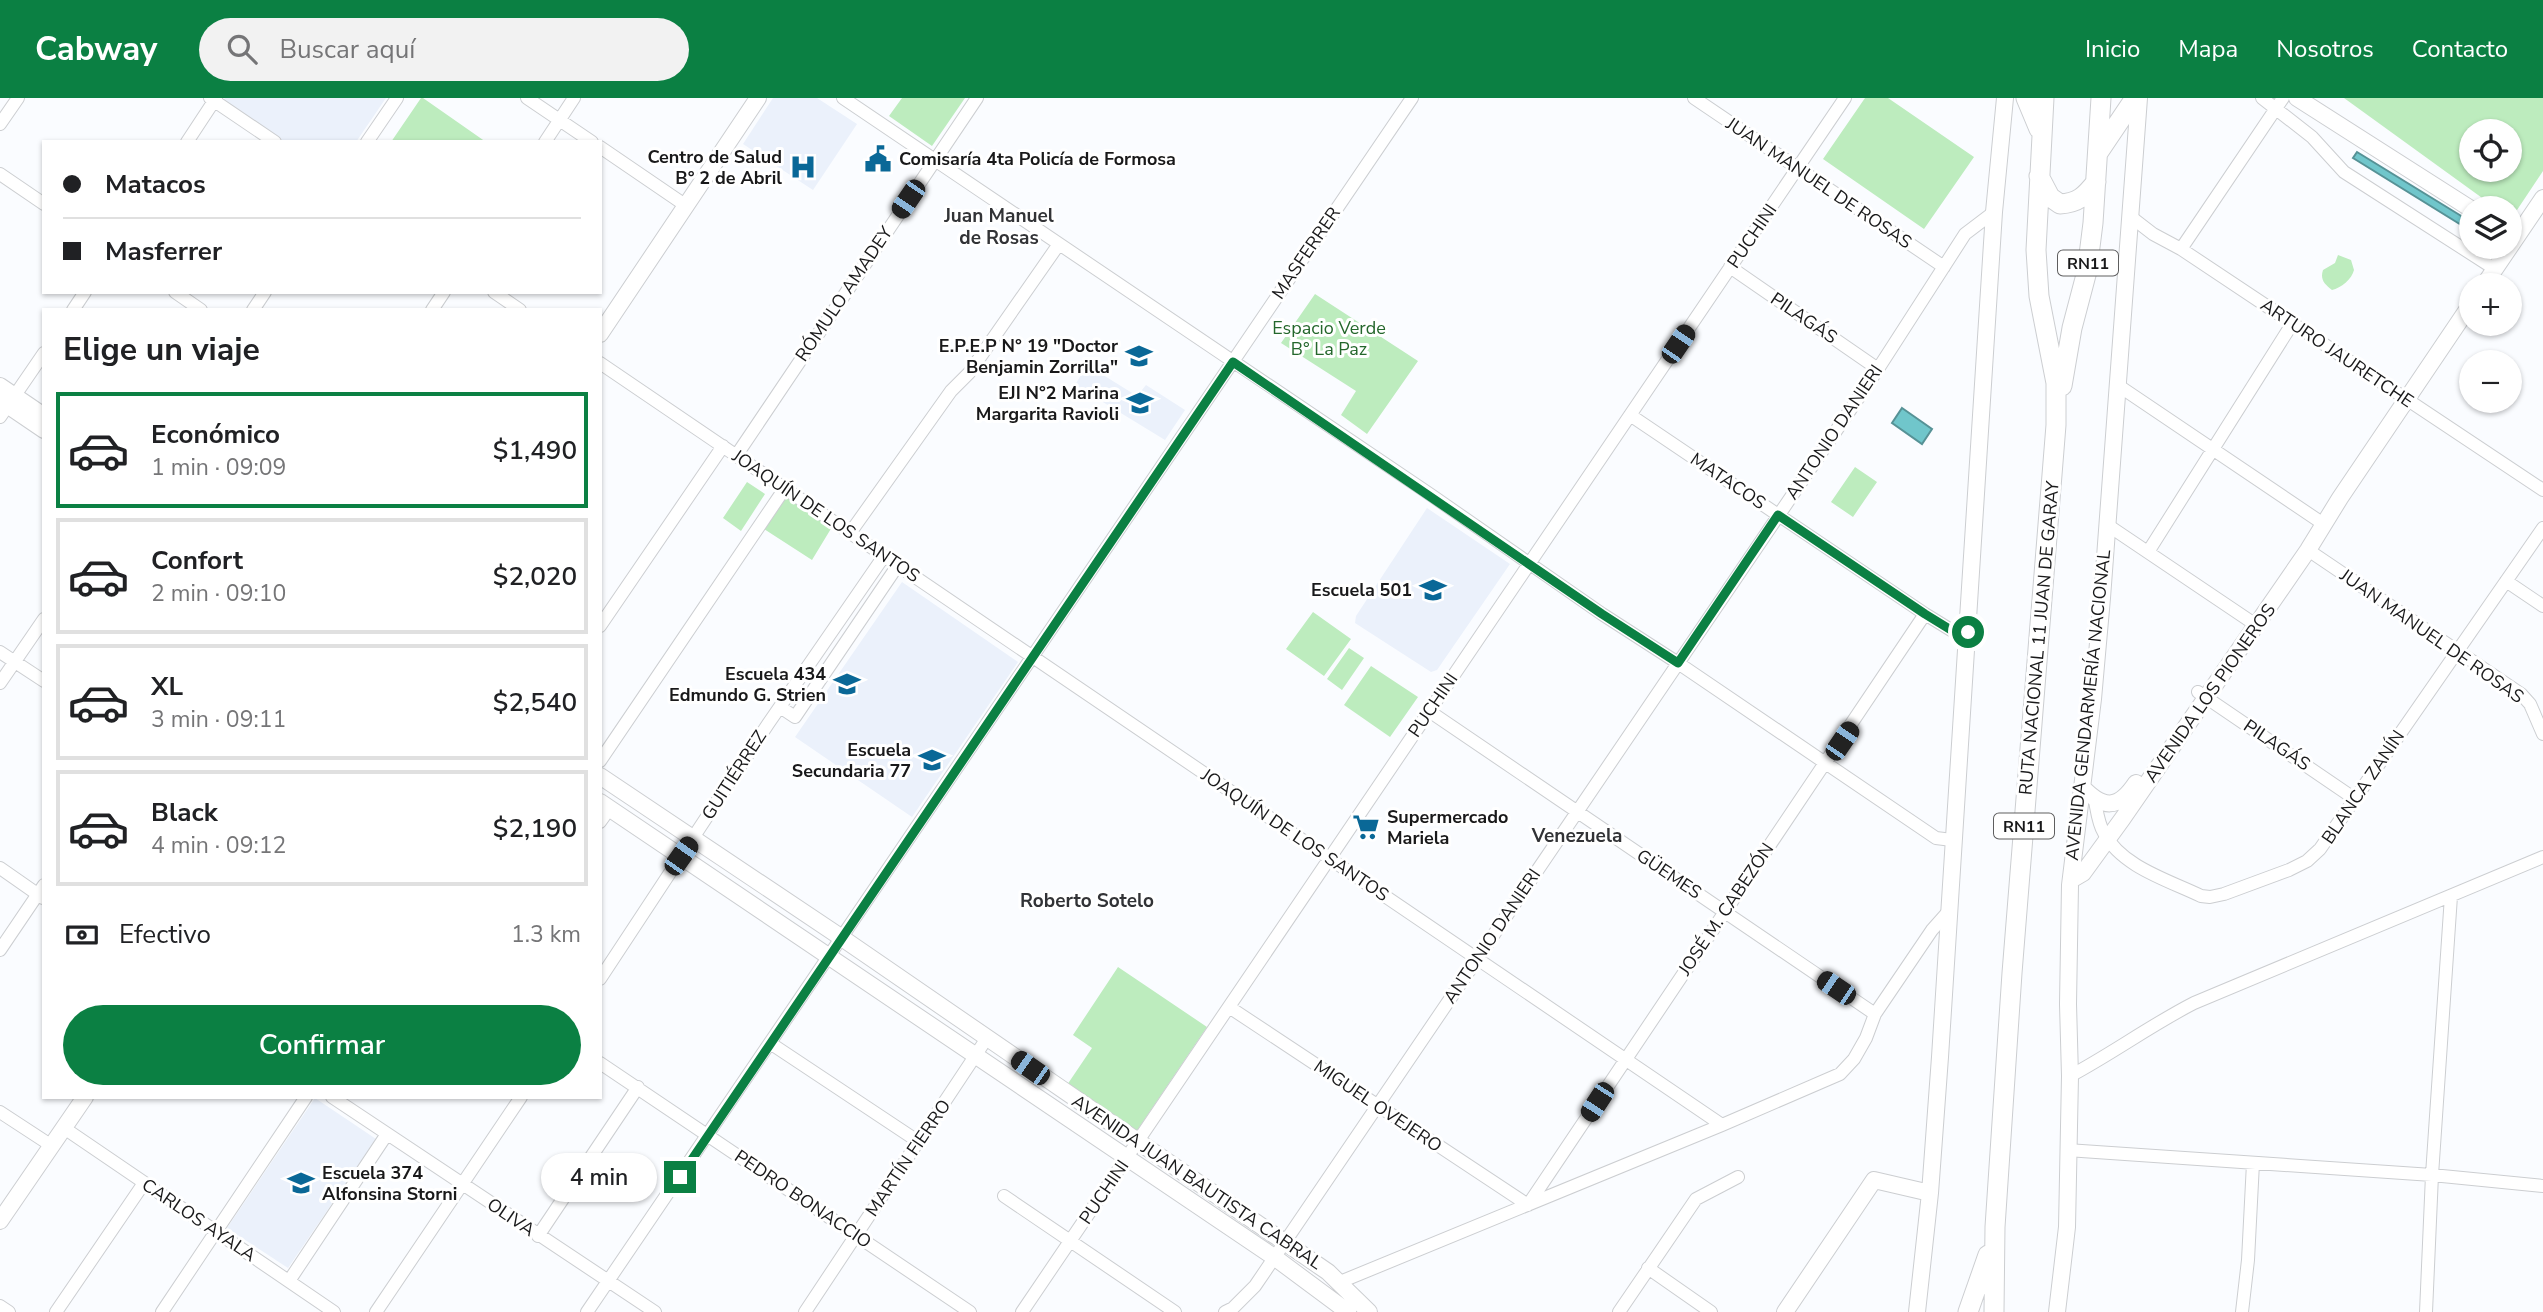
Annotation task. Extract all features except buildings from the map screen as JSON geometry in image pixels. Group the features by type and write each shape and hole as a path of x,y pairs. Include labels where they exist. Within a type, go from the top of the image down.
{"highway":[{"path":"2026,98 2041,135"},
{"name":"RUTA NACIONAL 11 JUAN DE GARAY","path":"2044,98 2036,250 2039,296 2056,383 2056,425"},
{"name":"RUTA NACIONAL 11 JUAN DE GARAY","path":"1994,1312 1995,1227 2012,973 2056,425 2071,328 2087,271 2101,98"},
{"path":"2098,154 2137,98"},
{"path":"2039,175 2050,197 2060,204 2073,203 2083,198 2096,182"},
{"name":"RUTA NACIONAL 11 JUAN DE GARAY","path":"1968,1312 1995,1227"}],"main road":[{"path":"602,331 758,98"},
{"path":"1917,1312 1930,1194 1994,212 2005,98"},
{"name":"AVENIDA GENDARMERÍA NACIONAL","path":"2057,1312 2067,1227 2070,880 2102,598 2116,384 2132,217 2137,98"},
{"path":"2297,98 2459,201"},
{"path":"2522,225 2543,198"},
{"path":"2493,273 2501,259"},
{"name":"AVENIDA LOS PIONEROS","path":"2070,880 2083,873 2108,840 2202,695 2459,322"},
{"path":"0,386 6,405 42,429"},
{"path":"6,405 42,415"},
{"name":"AVENIDA LOS PIONEROS","path":"2252,622 2308,550 2320,522"},
{"name":"AVENIDA LOS PIONEROS","path":"2095,801 2107,804 2127,796 2202,695"},
{"name":"AVENIDA JUAN BAUTISTA CABRAL","path":"602,777 842,938 1285,1242 1340,1282 1369,1312"},
{"path":"2082,788 2095,801"},
{"name":"AVENIDA JUAN BAUTISTA CABRAL","path":"603,811 681,856 1274,1257 1348,1312"},
{"path":"0,1222 84,1099"},
{"path":"1785,1312 1874,1180 1930,1194"}],"street":[{"path":"0,124 18,98"},
{"path":"368,140 397,98"},
{"path":"527,98 589,140"},
{"path":"546,140 574,98"},
{"path":"843,98 1936,838 1952,840"},
{"name":"RÓMULO AMADEY","path":"736,456 977,98"},
{"name":"MASFERRER","path":"587,1312 1412,98"},
{"name":"JUAN MANUEL DE ROSAS","path":"1694,98 1944,267"},
{"name":"PUCHINI","path":"1022,1312 1845,98"},
{"path":"2262,98 2280,103 2322,145 2344,172 2495,270"},
{"path":"188,140 214,99 272,140"},
{"path":"2181,249 2280,103"},
{"path":"602,148 685,205"},
{"path":"0,174 42,203"},
{"name":"ANTONIO DANIERI","path":"1225,1312 1233,1308 1255,1286 1878,369 1965,234 1994,212"},
{"name":"ARTURO JAURETCHE","path":"2132,217 2153,234 2181,249 2543,490"},
{"path":"850,533 951,391 969,373 1059,244"},
{"name":"PILAGÁS","path":"1730,268 1878,369"},
{"path":"178,294 198,308"},
{"path":"497,294 517,308"},
{"path":"2148,552 2292,324"},
{"path":"6,405 42,356"},
{"name":"JOAQUÍN DE LOS SANTOS","path":"602,364 1722,1125"},
{"path":"2116,384 2320,522"},
{"name":"MATACOS","path":"1630,415 1925,614 1951,630 1968,632"},
{"path":"602,623 723,446"},
{"path":"602,758 756,520 785,488"},
{"path":"2106,524 2252,622"},
{"name":"BLANCA ZANÍN","path":"2108,840 2126,858 2201,896 2210,897 2307,861 2320,849 2543,528"},
{"name":"JUAN MANUEL DE ROSAS","path":"2308,550 2521,694 2530,704 2543,734"},
{"name":"GUITIÉRREZ","path":"602,976 780,707 884,556"},
{"path":"780,707 794,717 898,565"},
{"path":"2506,581 2543,606"},
{"name":"JOSÉ M. CABEZÓN","path":"1528,1205 1925,614"},
{"path":"0,683 42,622"},
{"path":"0,652 42,680"},
{"name":"PILAGÁS","path":"2202,695 2355,799"},
{"name":"GÜEMES","path":"1429,711 1875,1014"},
{"path":"2095,801 2101,827 2108,840"},
{"path":"2070,1076 2110,1054 2151,1025 2194,1003 2543,857"},
{"path":"0,868 42,892 0,950"},
{"path":"2426,1312 2432,1175 2451,896"},
{"path":"1340,1282 1840,1074 1854,1059 1875,1014 1932,930 1948,912"},
{"name":"MIGUEL OVEJERO","path":"1229,1007 1528,1205"},
{"name":"MARTÍN FIERRO","path":"805,1312 987,1038"},
{"path":"770,1043 919,1142"},
{"name":"PEDRO BONACCIO","path":"602,1064 970,1312"},
{"path":"538,1236 638,1087"},
{"path":"162,1312 305,1099"},
{"name":"OLIVA","path":"335,1099 655,1312"},
{"path":"376,1312 520,1099"},
{"path":"0,1112 52,1146"},
{"name":"CARLOS AYALA","path":"64,1128 334,1312"},
{"path":"289,1281 387,1134"},
{"path":"2067,1150 2543,1185"},
{"path":"2242,1312 2248,1260 2253,1163"},
{"path":"1619,1312 1696,1199 1738,1177"},
{"path":"56,1312 144,1183"},
{"path":"1004,1196 1175,1312"},
{"path":"1648,1268 1711,1312"},
{"path":"0,1306 9,1312"}],"shaded area":[{"path":"225,98 386,98 357,140 278,140 222,102"},
{"name":"Centro de Salud B° 2 de Abril","path":"773,98 817,98 857,124 813,190 743,144"},
{"name":"EJI N°2 Marina Margarita Ravioli","path":"1087,365 1137,396 1146,385 1185,410 1165,440 1075,385"},
{"name":"Escuela 501","path":"1427,508 1510,564 1437,670 1431,672 1355,623 1356,616"},
{"path":"902,582 1018,662 912,817 795,737"},
{"name":"Escuela 374 Alfonsina Storni","path":"314,1099 376,1139 288,1268 227,1228"}],"green space":[{"path":"423,98 483,140 392,140"},
{"path":"902,98 965,98 932,146 889,116"},
{"path":"1865,98 1888,98 1974,157 1924,229 1823,159"},
{"path":"2344,98 2543,98 2543,171 2522,202 2522,196 2479,196 2460,182 2522,182 2522,119 2459,119 2459,181"},
{"path":"2338,255 2351,260 2354,270 2346,283 2332,290 2323,281 2322,273 2335,263"},
{"name":"Espacio Verde B° La Paz","path":"1315,294 1418,361 1367,434 1341,415 1356,391 1281,343"},
{"path":"1855,467 1877,482 1853,517 1831,502"},
{"path":"747,482 765,494 741,531 723,518"},
{"path":"786,497 832,527 812,560 764,529"},
{"path":"1313,612 1351,639 1324,676 1286,649"},
{"path":"1349,648 1364,658 1342,690 1327,679"},
{"path":"1371,666 1418,697 1390,737 1344,705"},
{"path":"1118,967 1207,1027 1136,1132 1067,1085 1092,1048 1073,1035"}],"water":[{"path":"2357,152 2459,215 2459,224 2353,158"},
{"path":"1902,408 1932,429 1922,444 1892,423"}],"place":[{"name":"Comisaría 4ta Policía de Formosa","path":"878,159"},
{"name":"Centro de Salud B° 2 de Abril","path":"803,167"},
{"name":"E.P.E.P N° 19 \"Doctor Benjamin Zorrilla\"","path":"1139,356"},
{"name":"EJI N°2 Marina Margarita Ravioli","path":"1140,403"},
{"name":"Escuela 501","path":"1433,590"},
{"name":"Escuela 434 Edmundo G. Strien","path":"847,684"},
{"name":"Escuela Secundaria 77","path":"932,760"},
{"name":"Supermercado Mariela","path":"1366,827"},
{"name":"Escuela 374 Alfonsina Storni","path":"301,1183"}],"district":[{"name":"Juan Manuel de Rosas","path":"999,226"},
{"name":"Venezuela","path":"1577,835"},
{"name":"Roberto Sotelo","path":"1087,900"}],"route":[{"path":"680,1177 1233,362 1678,663 1778,515 1925,614 1951,630 1968,632"}]}
